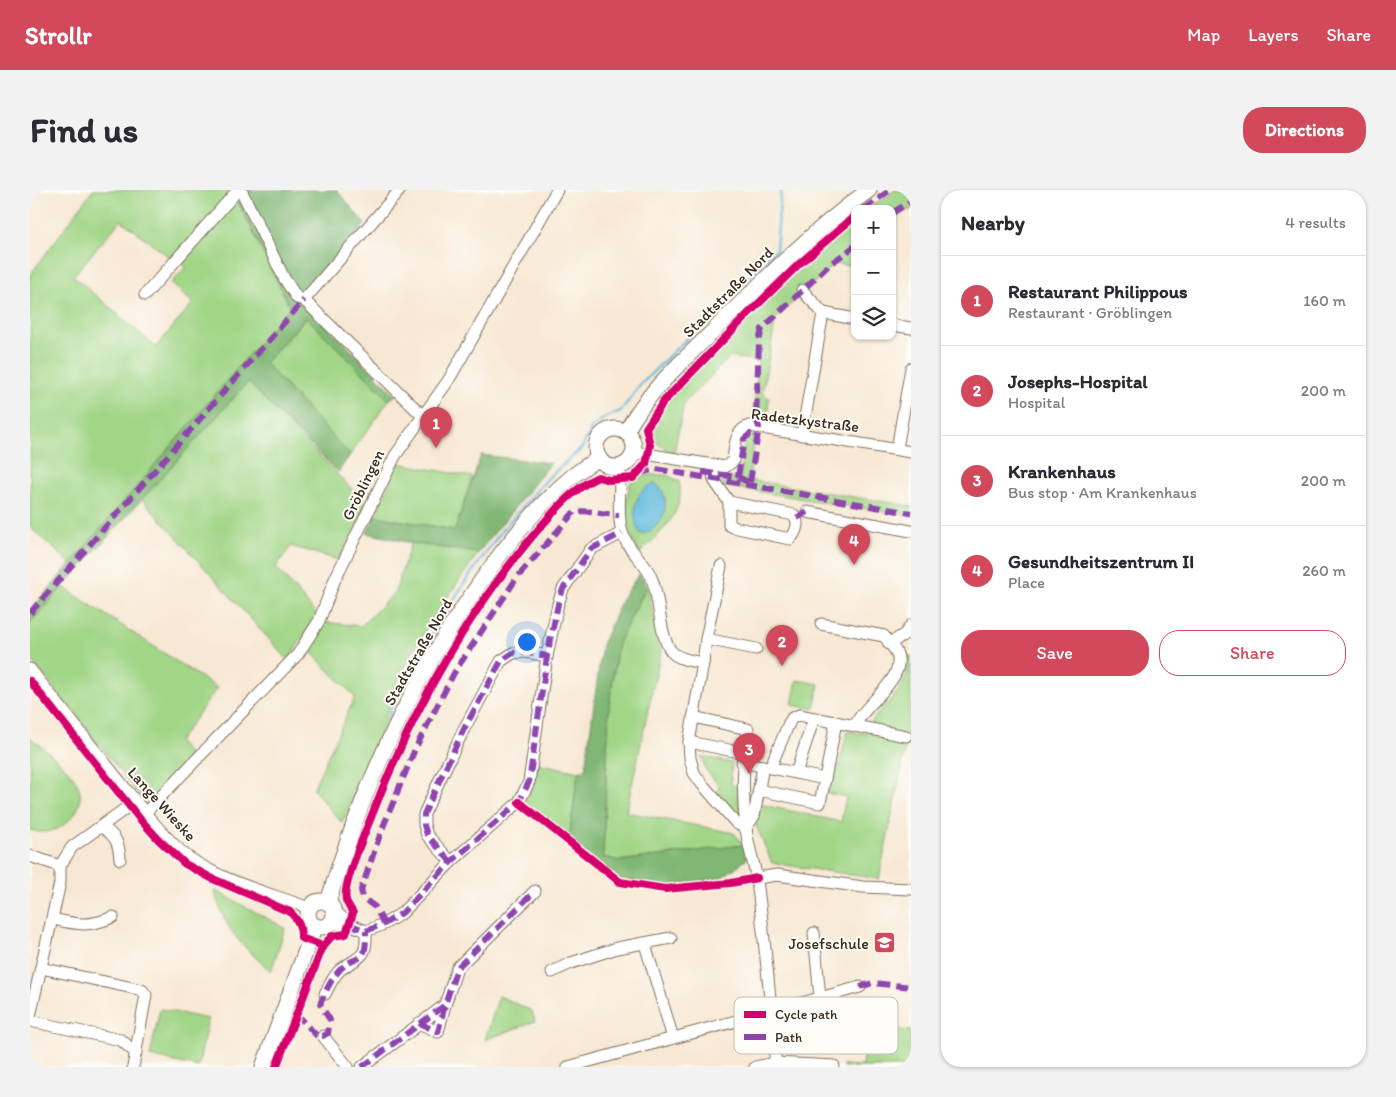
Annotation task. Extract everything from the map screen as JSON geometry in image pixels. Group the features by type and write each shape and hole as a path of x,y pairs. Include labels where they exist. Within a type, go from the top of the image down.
{"main road":[{"name":"Stadtstraße Nord","path":"626,432 643,403 734,310 789,256 869,190"},
{"path":"614,428 626,432 632,439 634,452 629,461 619,467 606,465 599,458 596,447 603,433 614,428"},
{"name":"Stadtstraße Nord","path":"331,912 359,812 388,743 428,664 477,586 514,536 557,489 599,458"},
{"path":"317,901 331,912 320,928 310,922 309,908 317,901"},
{"path":"263,1067 315,926"}],"street":[{"path":"145,294 240,190 284,278 297,298 304,300 424,416"},
{"path":"304,300 400,190"},
{"name":"Gröblingen","path":"145,813 298,654 319,621 335,579 395,456 448,381 557,190"},
{"path":"802,290 823,313 851,318"},
{"path":"802,434 823,313"},
{"path":"896,326 911,328"},
{"path":"897,450 911,368"},
{"name":"Radetzkystraße","path":"634,452 725,467 733,461 738,434 742,428 749,426 911,452"},
{"path":"712,466 714,480 729,502 730,525 732,527 790,539 794,535 797,526 794,515 729,502"},
{"path":"619,467 621,480 619,515 622,533 632,551 650,574 657,592 666,640 672,653 704,663"},
{"path":"806,512 911,531"},
{"path":"331,912 349,924 366,930 384,924 402,912 451,862 519,802 529,782 547,656 558,604 564,589 591,550 622,533"},
{"path":"721,566 693,717 689,742 690,758 694,773 736,823 746,828"},
{"path":"821,624 884,636 896,652 899,663 894,676 855,726"},
{"path":"890,644 905,634 911,625"},
{"path":"706,639 756,649"},
{"path":"451,862 427,835 424,825 424,814 442,775 464,729 501,661 513,653 526,652 547,656"},
{"name":"Lange Wieske","path":"30,669 145,813 165,836 188,857 220,875 309,908"},
{"path":"746,828 754,816 759,790 767,767 792,718 799,715 906,736"},
{"path":"693,717 748,729 743,757 742,791 746,828 756,878 770,997"},
{"path":"796,773 814,718"},
{"path":"759,790 820,803 836,722"},
{"path":"689,742 743,757 767,767 825,779"},
{"path":"30,1016 53,919 60,883 60,866 72,847 136,801"},
{"path":"102,827 112,834 119,844 120,859"},
{"path":"30,856 60,866"},
{"path":"756,878 777,875 862,886 911,889"},
{"path":"420,1024 438,1032 457,968 535,890"},
{"path":"53,919 80,925 95,924 113,917"},
{"path":"325,994 338,971 363,956 366,947 366,930"},
{"path":"814,933 820,997"},
{"path":"552,972 571,963 617,948 671,938"},
{"path":"645,944 673,1038"},
{"path":"41,968 142,990 146,995 133,1067"},
{"path":"824,997 860,987"},
{"path":"362,1067 446,1006"},
{"path":"30,1021 121,1040 136,1053"},
{"path":"568,1067 734,1022"},
{"path":"323,1036 348,1067"},
{"path":"755,1067 775,1065 834,1066"}],"green space":[{"path":"93,190 232,190 172,259 121,220 73,276 156,347 193,303 171,283 186,267 180,261 236,198 290,307 71,564 30,527 30,275"},
{"path":"233,190 337,190 365,224 299,303 310,309 396,395 389,400 306,317 265,363 350,455 338,472 248,382 30,623 30,611 290,307"},
{"path":"895,190 911,190 911,210 907,210 896,218 896,205 874,205"},
{"path":"851,224 851,266 834,264 776,318 762,394 769,398 767,421 753,420 758,361 730,357 684,403 674,453 657,444 649,433 648,428 667,401 752,314"},
{"path":"307,317 389,400 350,455 265,363"},
{"path":"248,382 368,506 338,560 291,546 276,567 317,615 288,660 142,499"},
{"path":"750,436 755,436 749,480 911,506 911,516 723,486 718,477 739,479 745,441"},
{"path":"481,455 551,463 478,553 411,543 367,533 375,516 455,530"},
{"path":"398,463 472,477 455,530 375,516"},
{"path":"647,475 666,475 679,481 680,492 679,503 670,521 640,553 628,527 626,509 631,481"},
{"path":"411,543 478,553 410,657 390,702 385,723 342,823 313,789 355,697 307,648 323,622 361,626 395,592"},
{"path":"639,574 647,586 618,643 609,706 603,857 620,861 743,845 747,859 721,878 667,886 620,879 569,840 578,772 585,770 602,645 622,599"},
{"path":"647,586 661,651 626,812 734,833 743,845 619,861 603,857 609,706 618,643"},
{"path":"63,587 217,688 178,742 192,758 146,804 30,658 30,623"},
{"path":"908,656 911,656 911,721 879,879 772,863 755,823 759,804 841,822 846,797 826,793 832,767 839,767 847,731 866,734 874,718 898,692 906,676"},
{"path":"797,680 819,684 814,709 792,705"},
{"path":"30,737 63,765 78,787 80,798 77,810 62,826 49,831 39,832 30,830"},
{"path":"701,756 732,763 731,785 737,786 741,813 737,815 715,792 720,787 706,770"},
{"path":"538,763 578,772 569,840 528,806 526,801 533,786"},
{"path":"214,890 285,928 271,971 235,936 223,916"},
{"path":"499,996 532,1011 535,1021 485,1040"},
{"path":"160,1009 208,1019 198,1067 150,1056"},
{"path":"898,1030 911,1031 911,1067 843,1067 843,1065 862,1066 863,1054 898,1054"}],"water":[{"path":"655,483 665,497 664,514 655,528 640,534 635,519 636,504 642,492"}],"waterway":[{"path":"389,719 391,708 416,658 467,579 503,529 548,478 582,448 592,427 604,418 621,411 641,384 776,250 781,190"},
{"path":"271,1067 315,959"}],"marked path":[{"path":"869,205 890,190"},
{"path":"896,210 911,201"},
{"path":"750,482 759,427 756,419 759,341 762,329 830,264 851,249"},
{"path":"30,613 304,300"},
{"path":"738,477 744,439 750,434 758,435"},
{"path":"639,473 656,469 911,513"},
{"path":"702,472 738,477 748,482"},
{"path":"384,924 375,907 363,898 361,890 381,832 415,749 454,673 516,579 574,512 586,511 619,515"},
{"path":"797,518 807,512"},
{"path":"349,924 366,931 384,924 402,913 451,862 519,802 529,782 547,656 563,589 591,549 622,533"},
{"path":"451,862 427,835 424,825 424,814 442,775 464,729 501,661 513,653 526,652 547,656"},
{"path":"362,1067 445,1005 457,968 535,891"},
{"path":"296,1013 316,1035 323,1036 328,1033 330,1020 320,1004 330,983 338,972 362,955 365,950 366,931"},
{"path":"860,987 873,983 911,987"},
{"path":"419,1023 438,1032 445,1005"}],"cycle path":[{"path":"276,1067 323,946 332,936 346,934 353,913 346,900 350,872 385,782 419,708 438,673 481,604 531,538 553,512 579,488 598,477 609,480 633,478 646,464 650,445 646,428 664,401 799,264 851,219"},
{"path":"30,681 139,818 185,864 213,879 290,912 298,924 301,938 323,946"},
{"path":"519,802 620,882 665,889 731,883 757,878"}],"place":[{"name":"Restaurant Philippous","path":"436,448"},
{"name":"Gesundheitszentrum II","path":"854,565"},
{"name":"Josephs-Hospital","path":"782,666"},
{"name":"Krankenhaus","path":"749,774"},
{"name":"Josefschule","path":"885,943"}]}
